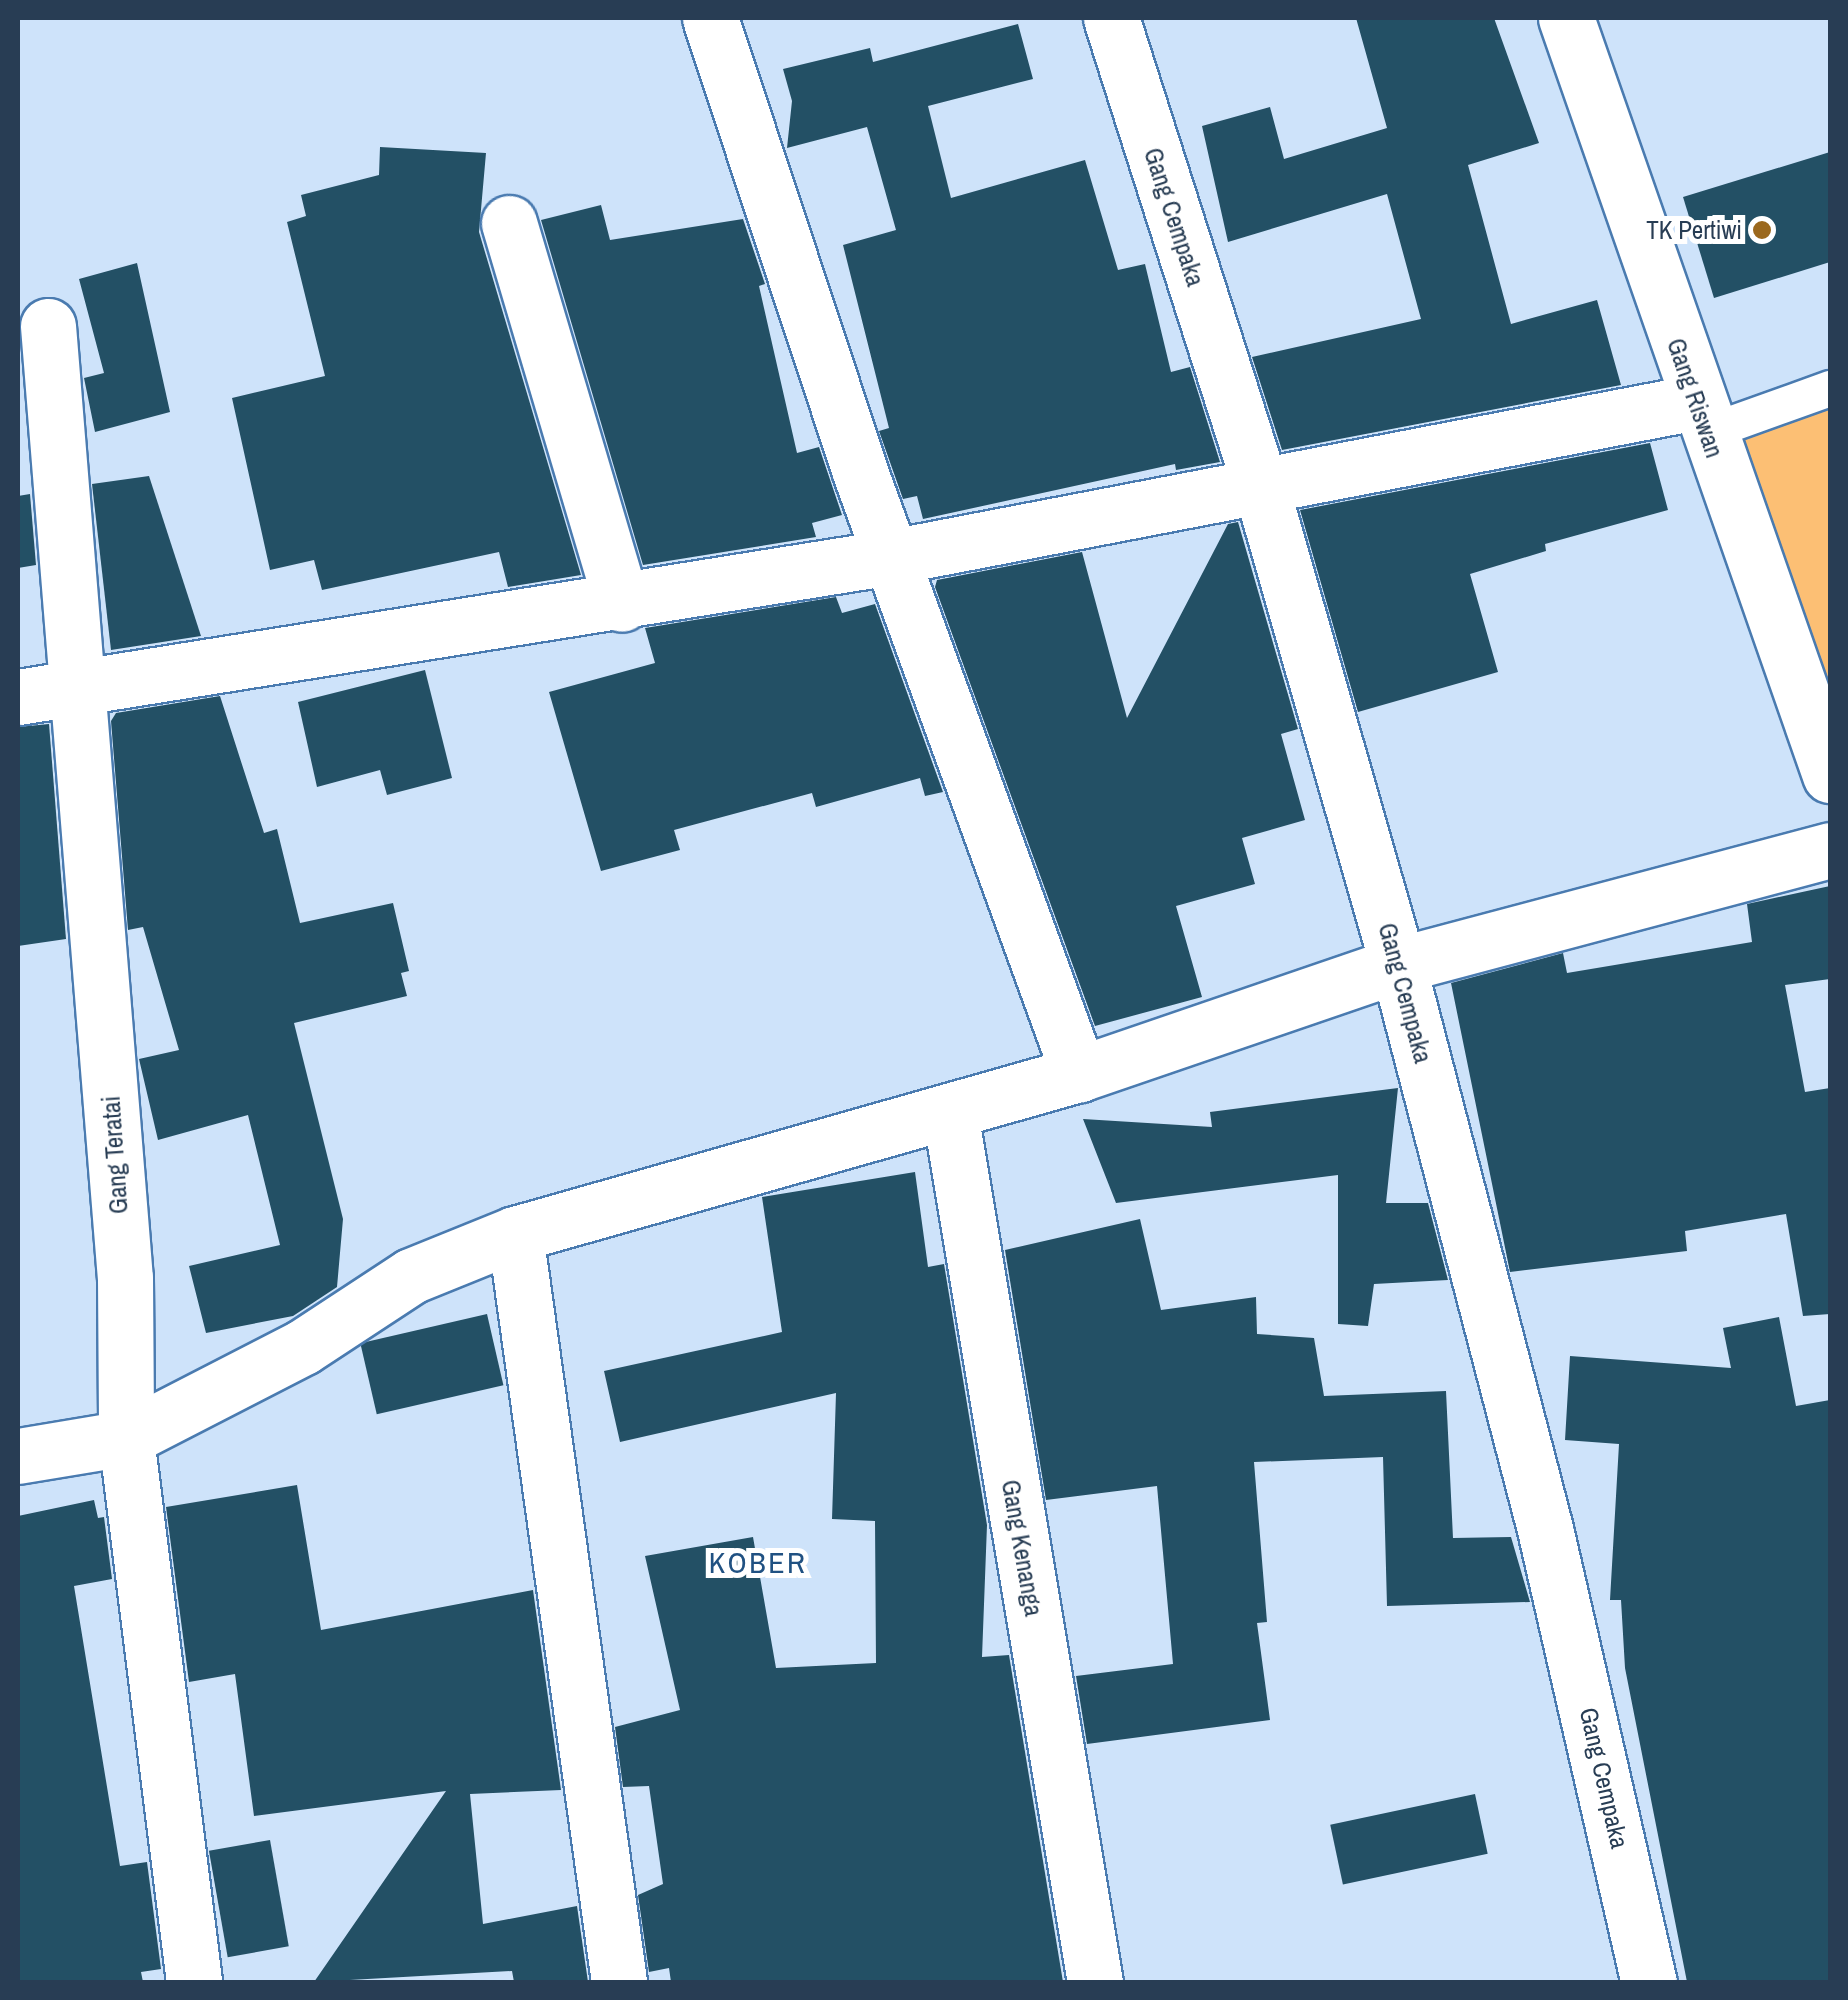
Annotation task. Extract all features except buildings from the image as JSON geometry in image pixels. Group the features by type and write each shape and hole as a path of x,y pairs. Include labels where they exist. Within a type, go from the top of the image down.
{"street":[{"path":"710,18 891,558 1079,1074"},
{"name":"Gang Cempaka","path":"1111,18 1261,487 1398,965 1546,1528 1649,1982"},
{"name":"Gang Riswan","path":"1566,18 1701,417 1830,776"},
{"path":"508,223 622,604"},
{"name":"Gang Teratai","path":"48,326 125,1278 126,1438 194,1982"},
{"path":"18,697 622,604 891,558 1261,487 1701,417"},
{"path":"18,1456 126,1438 304,1347 411,1276 515,1234 1079,1074 1398,965 1830,850"},
{"name":"Gang Kenanga","path":"950,1113 1095,1982"},
{"path":"515,1234 619,1982"}],"lane":[{"path":"1701,417 1830,388"}],"shaded area":[{"path":"1830,388 1830,764 1731,424"}],"place":[{"name":"TK Pertiwi","path":"1762,230"}],"district":[{"name":"KOBER","path":"758,1562"}]}
